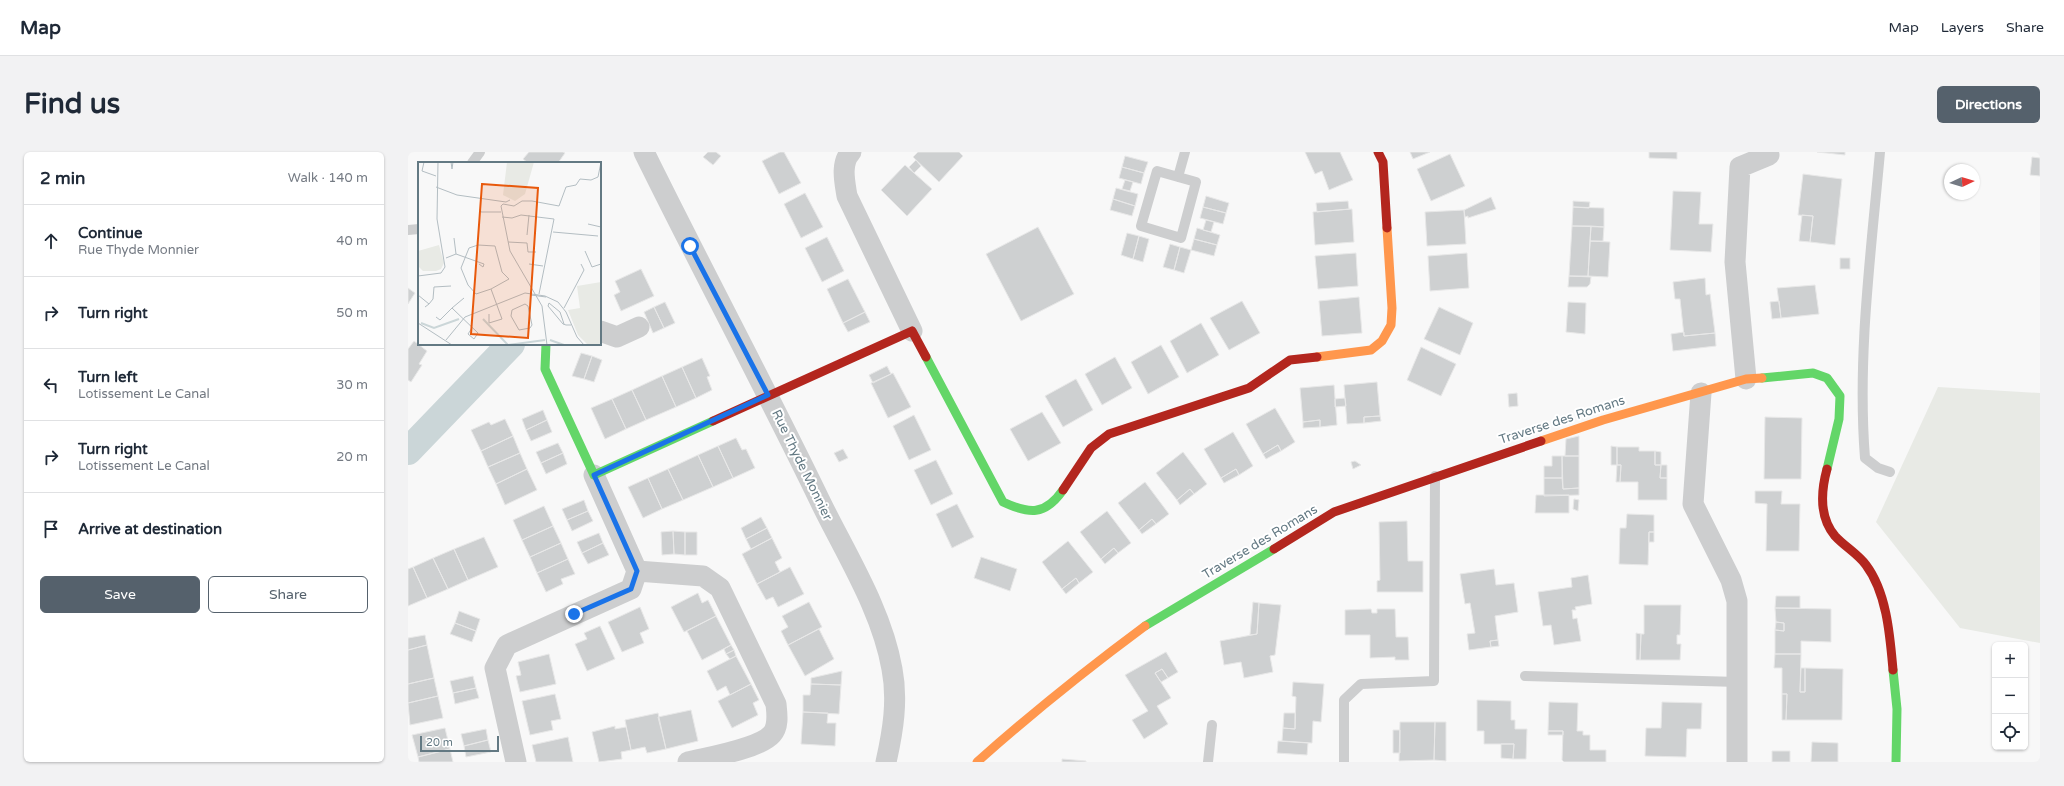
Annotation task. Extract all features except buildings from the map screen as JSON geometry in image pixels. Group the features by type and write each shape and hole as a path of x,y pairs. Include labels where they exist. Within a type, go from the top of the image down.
{"street":[{"name":"Rue Thyde Monnier","path":"644,152 690,246 768,395 877,613 892,668 896,697 886,762"},
{"path":"851,152 848,155 844,174 847,196 912,331 1003,502 1020,510 1036,512 1056,502 1091,448 1109,434 1249,388 1290,360 1371,350 1382,340 1391,325 1392,308 1383,162 1378,152"},
{"path":"1746,379 1734,262 1740,167 1769,155"},
{"path":"601,332 617,337 639,327"},
{"path":"594,475 912,331"},
{"path":"516,762 495,668 506,645 631,589 637,571 545,369 546,345"},
{"name":"Traverse des Romans","path":"978,762 1020,724 1100,659 1152,621 1240,570 1334,512 1603,420 1746,379 1813,373 1827,378 1840,396 1839,419 1822,487 1824,513 1834,535 1866,565 1882,597 1890,633 1898,708 1896,762"},
{"path":"1701,392 1693,504 1731,580 1737,601 1737,762"},
{"path":"637,571 704,576 720,588 776,704 778,719 773,733 761,743 688,762"},
{"name":"Rue Thyde Monnier","path":"893,723 894,762"}],"lane":[{"path":"473,162 480,152"},
{"path":"1178,177 1185,152"},
{"path":"1880,152 1866,312 1862,425 1865,458 1878,468 1890,472"},
{"path":"1156,171 1178,177 1196,182 1181,238 1141,226 1156,171"},
{"path":"1344,762 1344,700 1362,684 1434,681 1436,476"},
{"path":"1525,676 1738,682"},
{"path":"1208,762 1212,725"}],"shaded area":[{"path":"1938,387 2040,393 2040,643 1960,628 1876,522"}],"waterway":[{"path":"408,451 510,345"}],"traffic: fast":[{"path":"546,345 545,369 594,475 713,421"},
{"path":"926,357 1003,502 1021,509 1036,510 1050,505 1063,490"},
{"path":"1762,378 1813,373 1827,378 1840,396 1839,419 1827,469"},
{"path":"1145,626 1274,549"},
{"path":"1893,670 1897,709 1896,762"}],"traffic: slow":[{"path":"1317,357 1371,350 1382,341 1391,325 1392,308 1387,228"},
{"path":"1541,441 1603,420 1746,379 1762,378"},
{"path":"977,762 1060,692 1145,626"}],"traffic: jam":[{"path":"1378,152 1383,162 1387,228"},
{"path":"713,421 912,331 926,357"},
{"path":"1063,490 1091,448 1109,434 1249,388 1290,360 1317,357"},
{"path":"1274,549 1334,512 1541,441"},
{"path":"1827,469 1823,486 1823,504 1826,521 1835,536 1866,565 1879,588 1889,629 1893,670"}],"route":[{"path":"574,614 631,589 637,571 594,475 768,395 690,246"}]}
